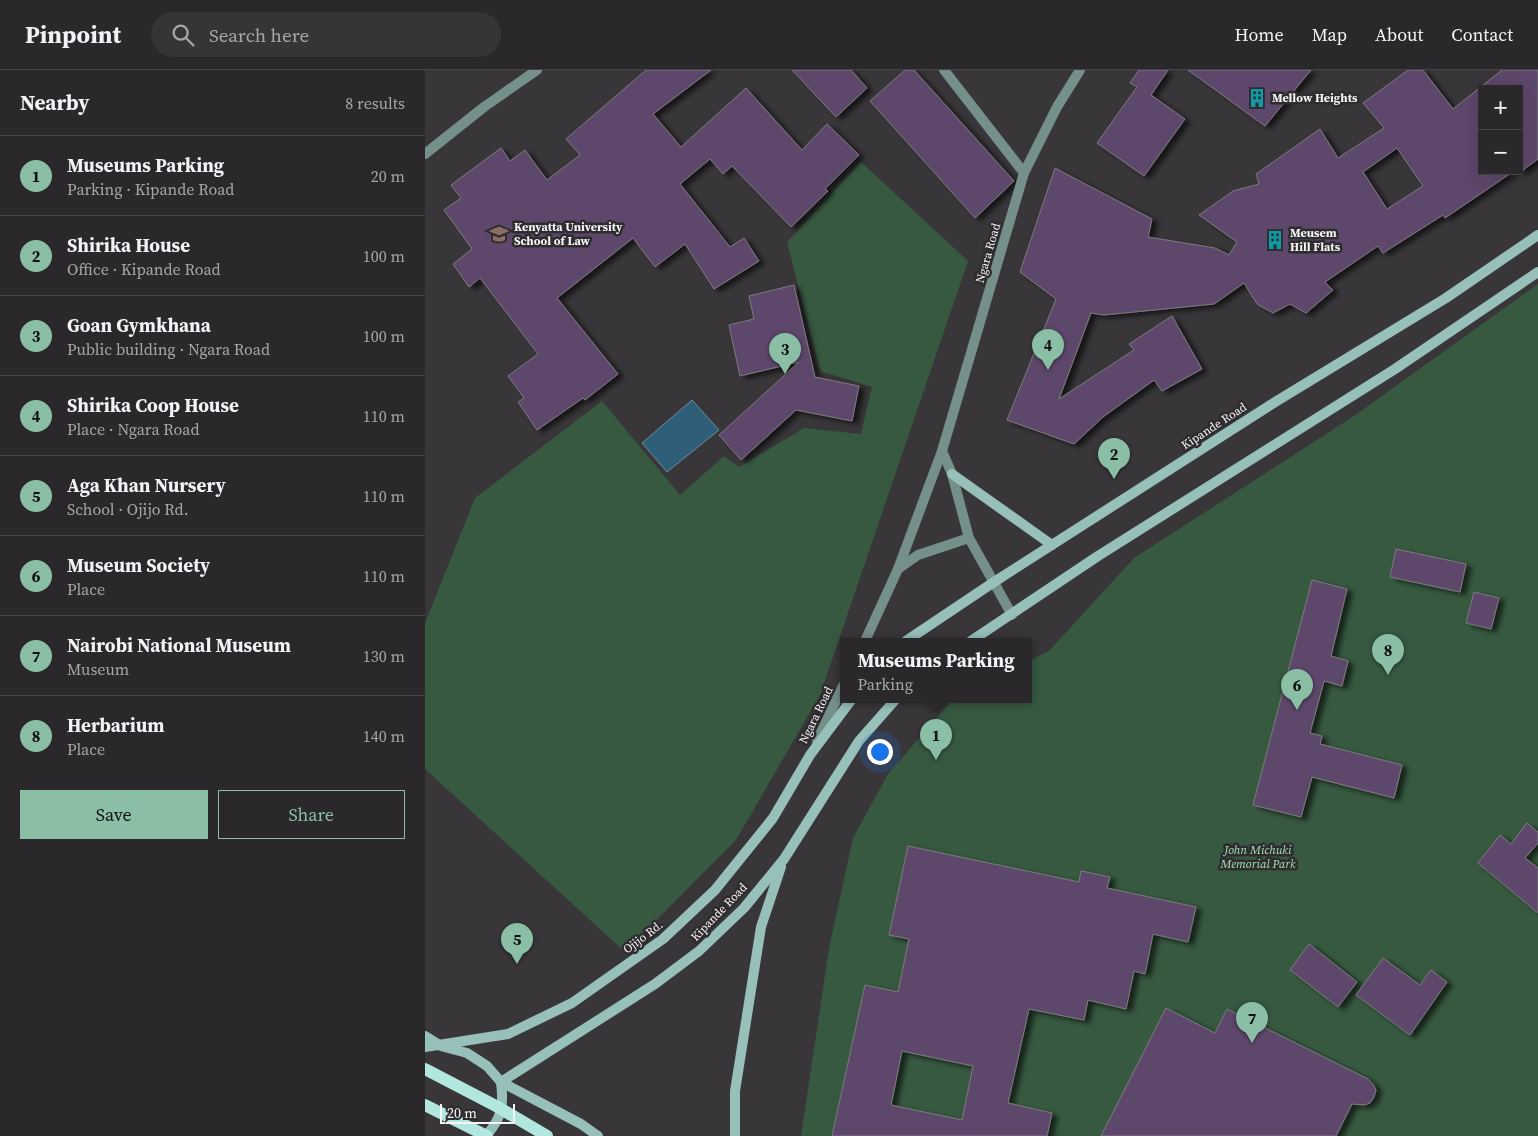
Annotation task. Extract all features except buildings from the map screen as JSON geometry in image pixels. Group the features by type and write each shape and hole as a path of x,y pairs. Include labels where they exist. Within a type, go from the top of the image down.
{"main road":[{"name":"Kipande Road","path":"910,638 993,582 1272,404 1446,298 1538,235"},
{"path":"976,638 1098,556 1395,369 1538,272"},
{"path":"952,474 1052,545"},
{"path":"810,755 849,703"},
{"name":"Kipande Road","path":"501,1082 655,984 699,951 744,908 784,859 859,741 892,703"},
{"name":"Ojijo Rd.","path":"425,1048 508,1034 573,1003 663,940 715,890 773,818 810,755"},
{"path":"735,1136 735,1091 761,928 784,859"},
{"path":"425,1036 441,1046 467,1053 487,1066 501,1082 581,1124 598,1136"},
{"path":"425,1069 547,1136"},
{"path":"425,1104 486,1136 496,1124 503,1104 501,1082"}],"street":[{"path":"425,154 484,107 537,70"},
{"path":"944,70 1024,174"},
{"name":"Ngara Road","path":"866,638 898,569 942,451 1024,174 1057,107 1080,70"},
{"path":"942,451 952,474 969,538 1012,615"},
{"path":"898,569 918,555 969,538"},
{"name":"Ngara Road","path":"810,755 840,692"}],"green space":[{"path":"861,162 968,261 820,695 736,840 625,952 425,769 425,623 475,498 602,401 680,495 724,456 739,467 804,428 861,434 872,387 820,371 787,242"},
{"name":"John Michuki Memorial Park","path":"1538,284 1538,1136 801,1136 829,948 853,838 888,774 950,703 1032,703 1032,660 1049,651 1134,558 1354,416"}],"water":[{"path":"692,400 719,430 667,472 642,443"}],"place":[{"name":"Mellow Heights","path":"1257,98"},
{"name":"Kenyatta University School of Law","path":"499,234"},
{"name":"Meusem Hill Flats","path":"1275,240"},
{"name":"Shirika Coop House","path":"1048,370"},
{"name":"Goan Gymkhana","path":"785,374"},
{"name":"Shirika House","path":"1114,479"},
{"name":"Herbarium","path":"1388,675"},
{"name":"Museum Society","path":"1297,710"},
{"name":"Museums Parking","path":"936,760"},
{"name":"Aga Khan Nursery","path":"517,964"},
{"name":"Nairobi National Museum","path":"1252,1043"}]}
